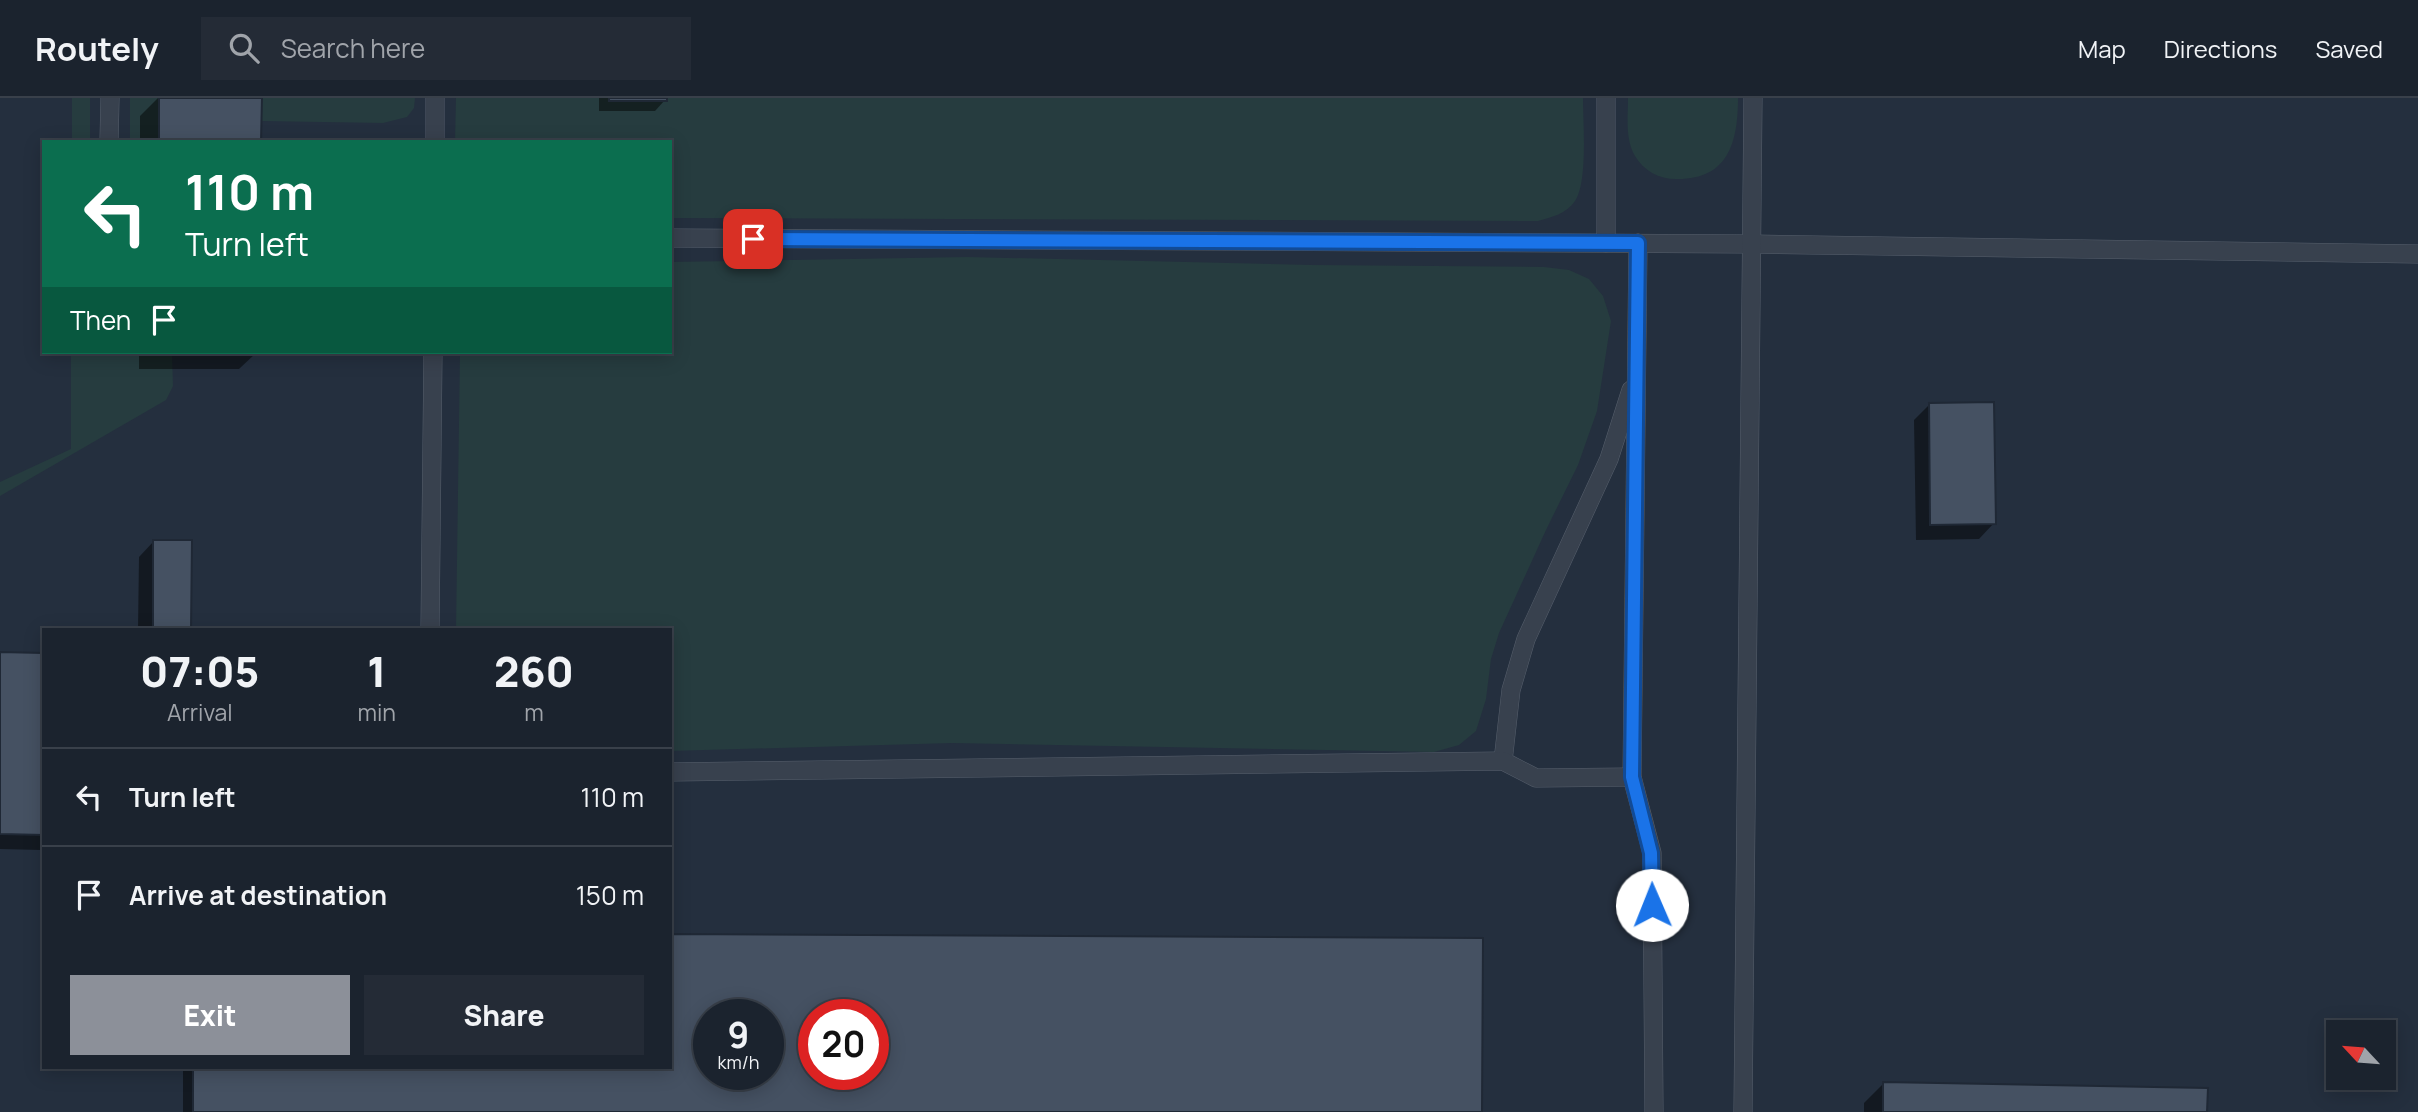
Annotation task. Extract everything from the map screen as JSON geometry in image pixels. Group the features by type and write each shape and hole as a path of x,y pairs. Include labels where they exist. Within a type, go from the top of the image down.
{"lane":[{"path":"109,140 110,98"},
{"path":"435,98 435,140"},
{"path":"1606,98 1606,243"},
{"path":"1743,1112 1753,98"},
{"path":"672,238 1752,244 2418,254"},
{"path":"1638,243 1632,777 1651,853 1654,1112"},
{"path":"430,628 433,354"},
{"path":"1503,761 1511,690 1526,639 1609,458 1637,372"},
{"path":"672,772 1503,761 1536,778 1632,777"}],"green space":[{"path":"72,98 90,98 90,140 72,140"},
{"path":"130,98 159,98 159,140 130,140"},
{"path":"262,98 415,98 414,108 407,117 383,123 262,121"},
{"path":"456,98 609,98 609,101 666,101 667,98 1583,98 1584,136 1582,180 1575,201 1558,214 1538,221 672,218 672,140 455,140"},
{"path":"1628,98 1738,98 1736,130 1726,156 1708,173 1694,178 1670,179 1652,173 1643,166 1632,149 1628,128"},
{"path":"968,257 1544,267 1569,270 1589,279 1603,296 1611,321 1597,411 1578,465 1499,633 1491,659 1486,699 1476,731 1459,745 1434,752 952,743 672,751 672,628 456,628 460,354 672,354 672,262"},
{"path":"71,354 172,354 173,386 166,400 0,496 0,482 71,449"}],"building":[{"path":"159,98 262,98 261,140 159,140"},
{"path":"609,98 667,98 667,101 609,101"},
{"path":"1994,402 1996,524 1930,525 1929,403"},
{"path":"153,540 192,540 191,628 153,628"},
{"path":"0,652 42,653 42,835 0,834"},
{"path":"672,934 1483,938 1482,1112 193,1112 193,1069 672,1069"},
{"path":"1883,1082 2208,1088 2207,1112 1883,1112"}],"route":[{"path":"753,239 1638,243 1632,777 1651,853 1652,905"}]}
